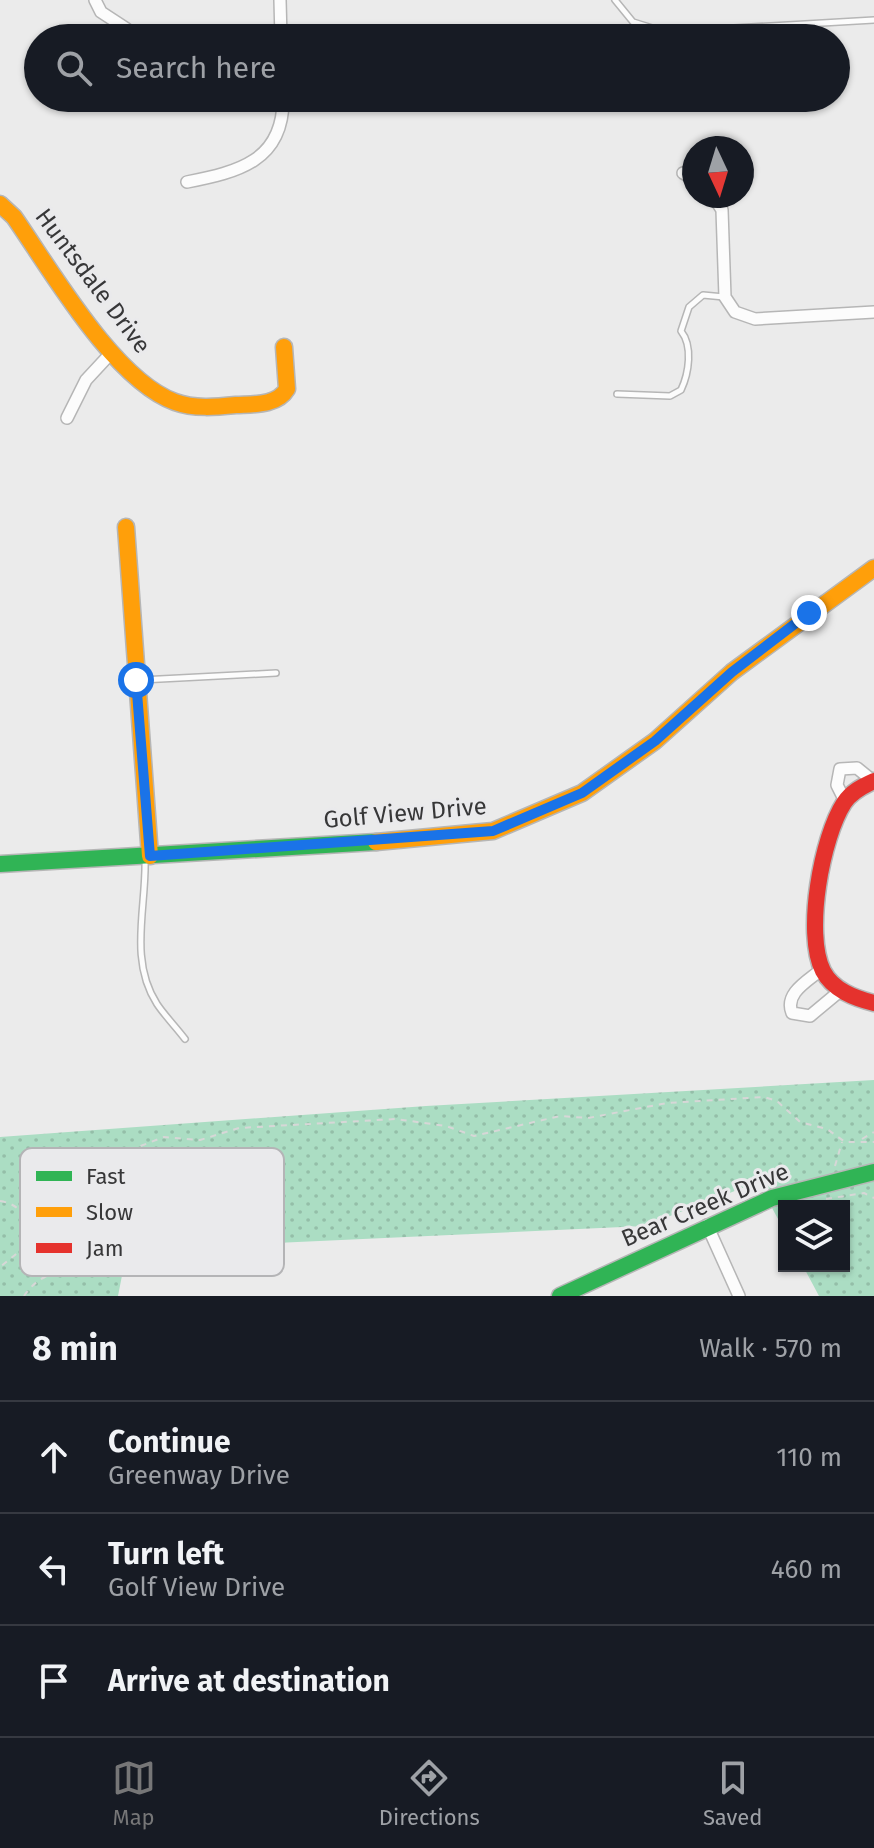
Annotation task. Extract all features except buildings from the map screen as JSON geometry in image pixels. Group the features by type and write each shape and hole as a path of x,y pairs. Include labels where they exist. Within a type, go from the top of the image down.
{"street":[{"path":"95,0 101,12 119,24"},
{"path":"280,0 281,24"},
{"path":"187,182 231,174 254,163 274,139 283,112"},
{"name":"Huntsdale Drive","path":"0,204 14,217 112,352 144,384 171,400 210,406 273,403 286,396 289,389 284,347"},
{"path":"721,208 725,297 735,312 755,319 874,312"},
{"path":"67,418 86,380 112,352"},
{"path":"126,527 148,857"},
{"name":"Golf View Drive","path":"0,864 148,857 493,831 582,793 633,758 732,672 874,568"},
{"path":"845,801 837,785 840,769 857,768 873,781 845,801 834,823 814,918 814,942 822,969 840,991 874,1003"},
{"path":"822,969 791,996 788,1005 792,1013 810,1016 840,991"},
{"name":"Bear Creek Drive","path":"560,1296 583,1291 707,1225 772,1198 874,1172"},
{"path":"707,1225 739,1296"}],"lane":[{"path":"615,0 633,22 639,24"},
{"path":"804,24 874,20"},
{"path":"617,394 670,396 681,390 689,344 681,326 689,307 703,295 725,297"},
{"path":"136,680 276,673"},
{"path":"148,857 140,934 143,972 156,1003 185,1039"}],"path":[{"path":"135,1148 164,1137 200,1140 239,1128 396,1119 433,1123 474,1136 560,1116 588,1118 667,1103 764,1097 777,1101 800,1122 827,1129 842,1140 874,1142"},
{"path":"861,1140 874,1132"},
{"path":"835,1169 842,1140"},
{"path":"825,1194 830,1201 860,1193 874,1198"},
{"path":"0,1201 10,1203 20,1210"},
{"path":"0,1267 20,1251"},
{"path":"24,1296 33,1283 44,1276"}],"green space":[{"path":"874,1080 874,1296 819,1296 806,1272 850,1272 850,1200 778,1200 778,1219 758,1182 644,1226 284,1243 284,1148 20,1148 20,1276 122,1276 118,1296 0,1296 0,1137 426,1106"}],"traffic: fast":[{"path":"0,864 376,842"},
{"path":"560,1296 772,1198 874,1172"}],"traffic: slow":[{"path":"0,204 14,217 65,293 107,348 152,390 175,402 213,407 257,404 277,399 287,389 284,347"},
{"path":"126,527 150,856"},
{"path":"376,842 493,831 582,793 655,741 732,672 874,568"}],"traffic: jam":[{"path":"874,781 850,796 836,818 823,861 815,910 818,954 827,978 845,992 874,1003"}],"route":[{"path":"136,680 150,856 437,837 493,831 582,793 655,741 732,672 809,613"}]}
